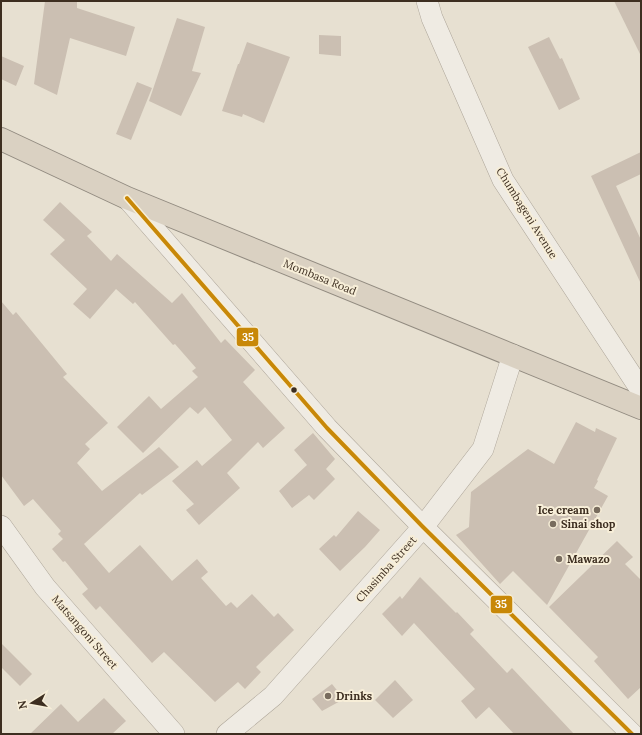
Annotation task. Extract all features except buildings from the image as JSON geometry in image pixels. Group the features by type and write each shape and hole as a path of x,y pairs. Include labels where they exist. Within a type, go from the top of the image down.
{"highway":[{"name":"Mombasa Road","path":"1,139 127,198 641,408"}],"street":[{"name":"Chumbageni Avenue","path":"427,1 432,18 503,180 641,390"},
{"path":"127,198 327,428 423,527 632,734"},
{"name":"Chasimba Street","path":"227,734 273,696 423,527 483,449 513,355"},
{"name":"Matsangoni Street","path":"1,526 45,587 174,734"}],"transit line":[{"name":"35","path":"127,198 327,428 423,527 632,734"}],"place":[{"name":"Ice cream","path":"597,510"},
{"name":"Sinai shop","path":"553,524"},
{"name":"Mawazo","path":"559,559"},
{"name":"Drinks","path":"328,696"}]}
